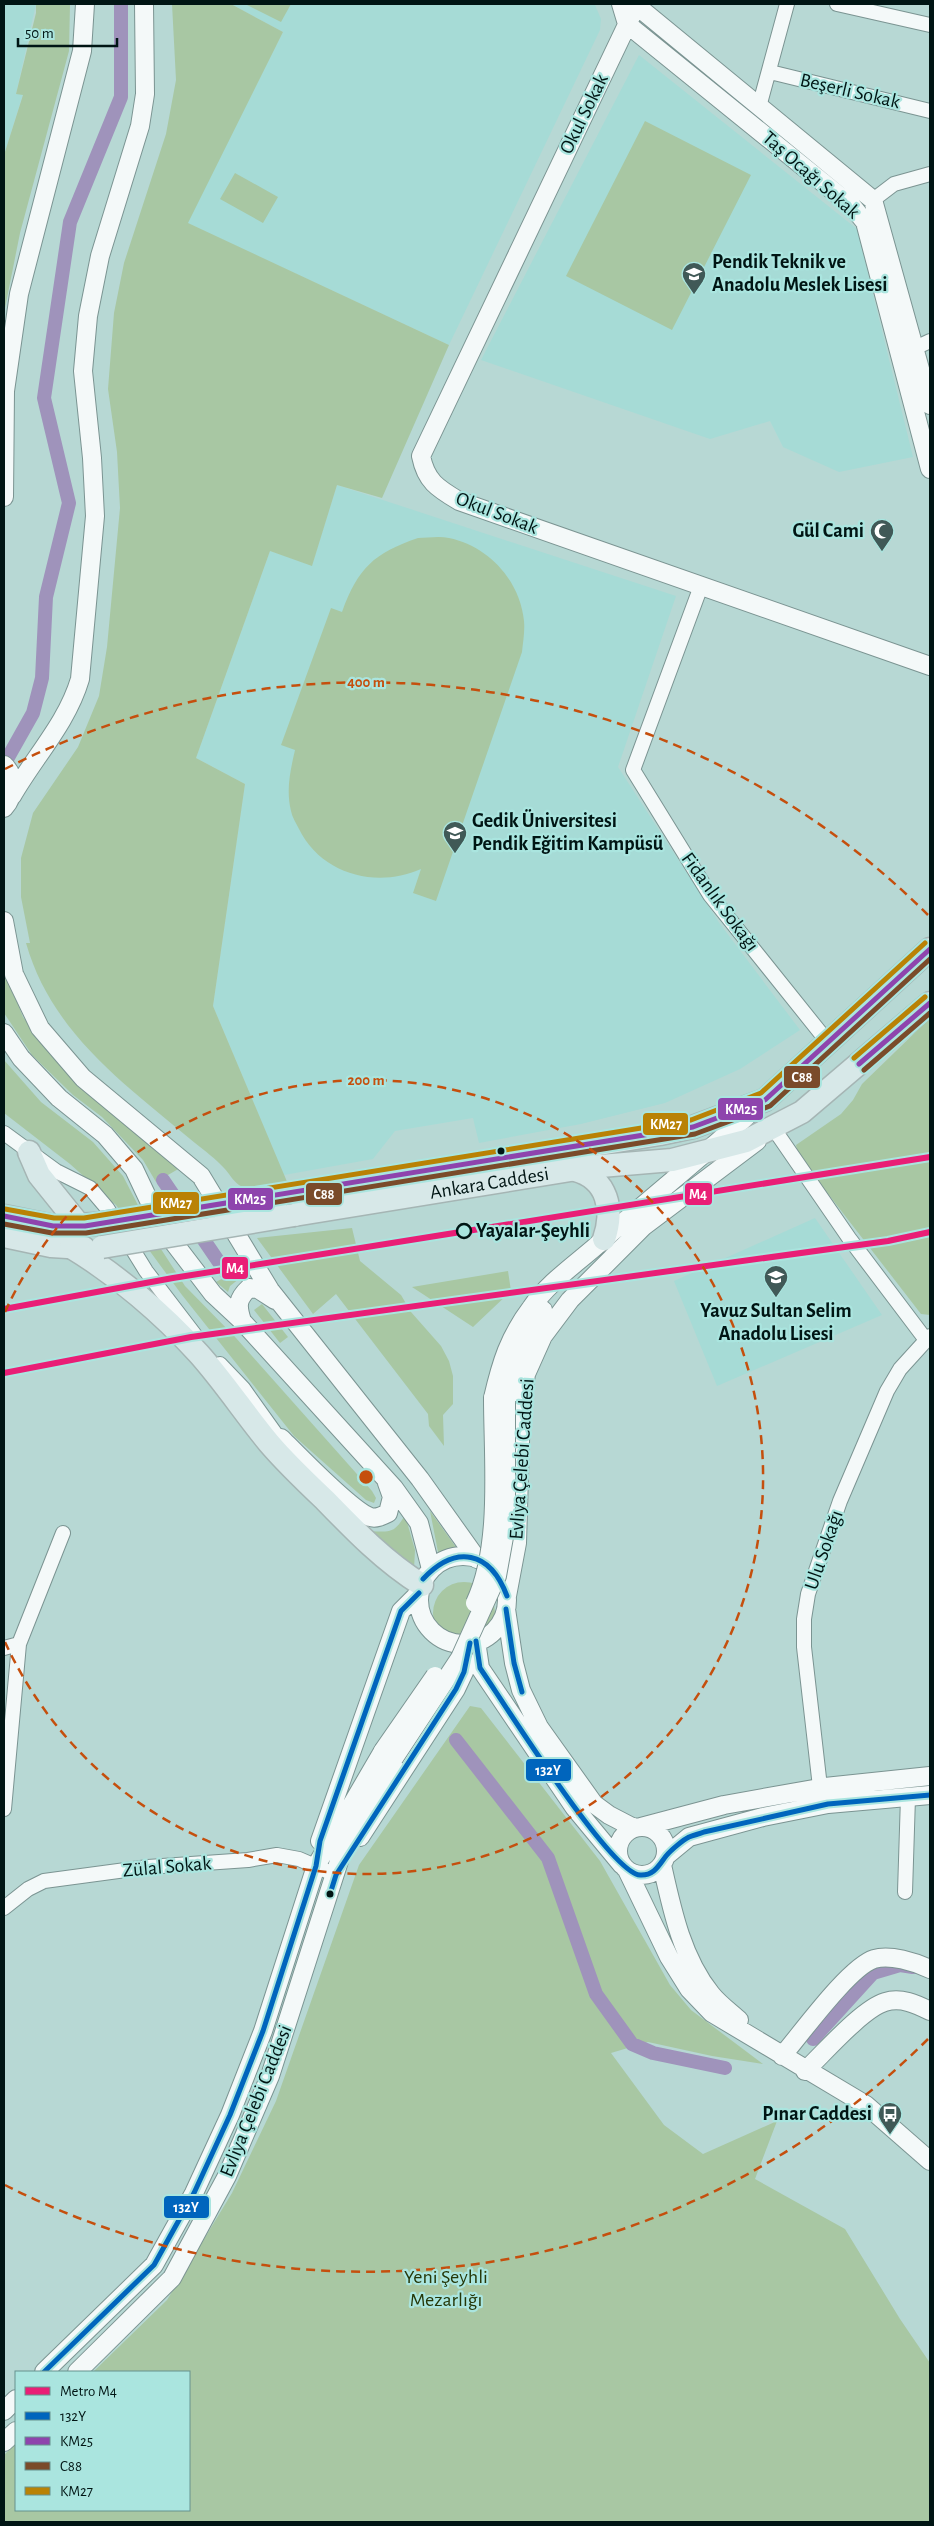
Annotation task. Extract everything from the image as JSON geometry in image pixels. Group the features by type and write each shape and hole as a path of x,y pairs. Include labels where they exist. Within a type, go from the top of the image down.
{"main road":[{"name":"Ankara Caddesi","path":"4,1216 38,1224 87,1225 280,1196 660,1134 700,1125 765,1100 827,1041 930,949"},
{"name":"Ankara Caddesi","path":"4,1236 40,1244 70,1247 102,1247 575,1170 718,1157 746,1141 774,1129 802,1112 930,1003"},
{"path":"29,1152 39,1175 87,1225"},
{"path":"575,1170 587,1173 602,1186 608,1199 608,1228 604,1239"},
{"path":"70,1247 94,1262 174,1329 198,1353 270,1444 299,1475 369,1545 424,1582"}],"street":[{"path":"4,497 6,391 19,294 82,52 85,4"},
{"path":"8,803 64,718 74,700 80,678 95,516 92,458 83,371 88,316 100,256 140,126 145,94 144,4"},
{"path":"627,4 627,24"},
{"path":"627,4 759,107 873,200 923,344 930,405"},
{"path":"748,121 759,107 770,72 786,4"},
{"path":"838,4 930,25"},
{"name":"Taş Ocağı Sokak","path":"627,24 852,206 865,222 930,468"},
{"name":"Okul Sokak","path":"627,24 421,456 424,471 433,483 459,501 930,666"},
{"name":"Beşerli Sokak","path":"770,72 930,111"},
{"path":"873,200 894,184 930,174"},
{"name":"Fidanlık Sokağı","path":"701,586 633,770 710,895 827,1041"},
{"path":"4,765 12,776 4,823"},
{"path":"4,921 14,974 40,1028 84,1078 202,1176 280,1303 420,1479 477,1558 498,1573 504,1584 514,1663 521,1690 539,1727 594,1804 609,1815 637,1828 655,1830 660,1835 666,1849 664,1861 674,1914 692,1967 712,1997 782,2056"},
{"path":"4,1033 21,1058 59,1098 106,1135 134,1169 161,1226 213,1294 242,1321 385,1478 419,1523 424,1582 420,1612 431,1631 442,1639 456,1644 473,1642 493,1632 501,1621 506,1603"},
{"path":"500,1400 518,1356 543,1309 586,1264 623,1232 718,1157 765,1100"},
{"path":"774,1129 849,1238 928,1338"},
{"path":"4,1134 56,1171 90,1188 104,1204 176,1312 243,1388 281,1438 347,1500 370,1517 380,1517 388,1512 391,1505 392,1497 385,1478"},
{"path":"500,1400 501,1361 512,1337 532,1306 668,1183 718,1157"},
{"name":"Evliya Çelebi Caddesi","path":"506,1603 517,1543 526,1374 543,1336 570,1300 644,1226 718,1157"},
{"path":"242,1321 237,1306 241,1296 249,1288 258,1289 280,1303"},
{"name":"Ulu Sokağı","path":"820,1788 804,1647 804,1619 808,1594 840,1501 887,1391 900,1369 928,1338"},
{"name":"Evliya Çelebi Caddesi","path":"316,1866 450,1654 477,1598 488,1560 493,1527 500,1400"},
{"path":"281,1438 299,1475"},
{"path":"4,1809 19,1644 63,1533"},
{"path":"424,1582 452,1557 465,1556 477,1558"},
{"name":"Evliya Çelebi Caddesi","path":"45,2371 154,2265 194,2193 230,2115 263,2031 316,1866 320,1841 401,1611 424,1582"},
{"path":"473,1642 480,1668 574,1807 625,1868 640,1875 647,1875 689,1837 712,1830 828,1804 930,1796"},
{"name":"Evliya Çelebi Caddesi","path":"336,1875 456,1689 464,1672 473,1642"},
{"path":"4,1648 19,1644"},
{"name":"Evliya Çelebi Caddesi","path":"78,2371 172,2278 227,2176 270,2076 348,1839 388,1754"},
{"path":"930,1776 820,1788 724,1805 637,1828 622,1837 618,1851 669,1957 689,1989 712,2013 805,2071 866,2105 930,2162"},
{"path":"905,1892 908,1797"},
{"name":"Zülal Sokak","path":"4,1908 28,1889 44,1881 148,1867 248,1860 277,1855 299,1859 336,1875"},
{"path":"782,2056 846,1980 863,1964 883,1958 930,1968"},
{"path":"805,2071 871,2008 887,2002 906,2001 930,2011"},
{"path":"4,2411 15,2400"},
{"path":"4,2442 15,2432"}],"shaded area":[{"path":"4,4 36,4 16,94 23,94 4,155"},
{"path":"231,4 595,5 601,19 600,30 449,345 187,223 283,32"},
{"name":"Pendik Teknik ve Anadolu Meslek Lisesi","path":"639,55 857,229 913,457 839,472 783,447 770,421 710,439 481,360"},
{"name":"Gedik Üniversitesi Pendik Eğitim Kampüsü","path":"337,485 676,596 618,767 720,924 800,1030 740,1069 665,1103 581,1124 479,1143 473,1118 395,1131 373,1159 284,1175 213,1006 245,784 196,758 270,551 312,565"},
{"name":"Yavuz Sultan Selim Anadolu Lisesi","path":"815,1218 882,1315 717,1386 674,1281"}],"green space":[{"path":"36,4 70,4 69,51 20,233 4,313 4,155 23,95 16,94 36,13"},
{"path":"172,4 231,4 283,32 188,223 449,345 382,498 337,485 312,566 270,551 196,758 245,784 213,1006 288,1184 256,1188 244,1187 237,1183 214,1158 118,1078 73,1031 54,1004 38,975 26,943 30,943 21,897 21,858 33,813 78,747 99,696 107,647 120,508 117,452 108,389 114,313 124,263 166,134 176,80"},
{"path":"245,4 291,4 281,22"},
{"path":"645,121 751,175 672,330 566,276"},
{"path":"235,173 278,197 263,223 220,199"},
{"path":"418,538 449,538 463,542 489,557 500,567 516,592 521,606 524,625 522,652 436,901 413,893 421,869 404,875 386,878 368,877 335,867 321,857 309,844 292,816 289,788 295,750 281,745 331,608 342,612 354,584 369,564 390,550"},
{"path":"4,969 23,1017 56,1057 180,1168 156,1182 143,1160 102,1117 73,1095 32,1055 4,1013"},
{"path":"930,1018 930,1315 921,1314 798,1155 796,1145 841,1114 853,1100 862,1084"},
{"path":"4,1060 41,1102 93,1142 123,1176 159,1246 185,1286 236,1338 372,1491 376,1498 374,1503 366,1500 294,1436 182,1295 116,1205 70,1164 4,1113"},
{"path":"352,1228 360,1261 401,1295 411,1312 441,1346 449,1361 453,1376 453,1404 443,1415 444,1446 429,1426 428,1414 336,1294 313,1314 257,1238"},
{"path":"241,1268 244,1275 230,1286 228,1292 216,1282"},
{"path":"508,1271 511,1291 473,1327 412,1287"},
{"path":"262,1304 288,1337 280,1343 254,1310"},
{"path":"430,1511 458,1550 439,1557"},
{"path":"405,1515 415,1550 414,1569 369,1531 382,1532 394,1529"},
{"path":"458,1582 470,1582 486,1591 493,1601 495,1613 493,1625 486,1635 470,1644 458,1644 447,1639 438,1630 433,1619 433,1607 438,1596 447,1587"},
{"name":"Yeni Şeyhli Mezarlığı","path":"470,1706 481,1708 600,1861 670,1985 691,2010 763,2064 712,2056 648,2042 611,2053 664,2125 703,2154 777,2121 755,2179 845,2229 900,2319 930,2363 930,2522 4,2522 4,2455 15,2444 15,2511 190,2511 190,2371 94,2371 167,2300 232,2193 276,2101 359,1865"}],"waterway":[{"path":"6,761 33,713 42,678 46,597 69,503 44,398 70,222 121,97 121,4"},
{"path":"163,1180 227,1274"},
{"path":"456,1740 548,1858 596,1994 632,2044 653,2053 725,2068"},
{"path":"813,2039 873,1973 900,1965 913,1967"}],"metro line":[{"name":"M4","path":"4,1309 173,1278 930,1157"},
{"name":"M4","path":"4,1373 191,1337 888,1241 930,1232"}],"transit line":[{"name":"KM27","path":"5,1209 54,1218 84,1218 691,1120 761,1093 925,943"},
{"name":"KM25","path":"4,1216 53,1226 85,1226 693,1127 765,1100 930,949"},
{"name":"C88","path":"4,1224 52,1233 86,1233 695,1134 770,1106 930,959"},
{"name":"KM27","path":"854,1058 925,997"},
{"name":"KM25","path":"859,1064 930,1003"},
{"name":"C88","path":"864,1070 930,1013"},
{"name":"132Y","path":"423,1579 435,1568 448,1561 460,1557 471,1558 482,1562 491,1569 500,1581 507,1596"},
{"name":"132Y","path":"45,2371 154,2265 194,2193 230,2115 263,2031 316,1866 320,1841 401,1611 419,1593"},
{"name":"132Y","path":"506,1609 514,1663 522,1692"},
{"name":"132Y","path":"476,1641 480,1668 557,1783 605,1846 625,1867 640,1875 653,1872 668,1854 684,1840 704,1832 828,1804 930,1795"},
{"name":"132Y","path":"330,1894 336,1875 456,1689 464,1672 470,1643"}],"place":[{"name":"Pendik Teknik ve Anadolu Meslek Lisesi","path":"694,295"},
{"name":"Gül Cami","path":"882,552"},
{"name":"Gedik Üniversitesi Pendik Eğitim Kampüsü","path":"455,854"},
{"name":"Yayalar-Şeyhli","path":"464,1231"},
{"name":"Yavuz Sultan Selim Anadolu Lisesi","path":"776,1298"},
{"name":"Pınar Caddesi","path":"890,2135"}]}
